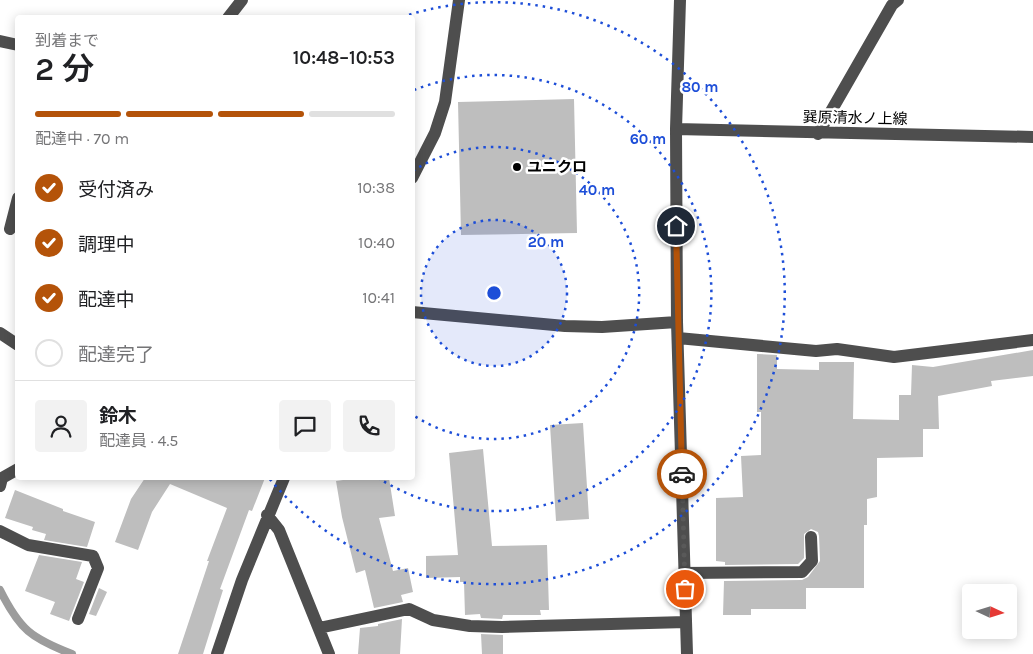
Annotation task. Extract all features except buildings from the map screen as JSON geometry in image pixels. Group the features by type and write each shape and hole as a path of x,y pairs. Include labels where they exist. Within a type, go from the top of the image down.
{"street":[{"path":"230,15 242,0"},
{"path":"415,172 435,133 445,102 459,0"},
{"path":"680,0 676,129 677,322 687,654"},
{"path":"818,134 892,5 898,0"},
{"path":"0,41 15,44"},
{"name":"巽原清水ノ上線","path":"676,129 818,134 1033,137"},
{"path":"9,229 15,208"},
{"path":"415,312 565,326 602,327 677,322"},
{"path":"0,333 15,343"},
{"path":"678,338 816,351 837,349 894,357 1033,340"},
{"path":"0,486 2,478 15,471"},
{"path":"217,654 268,515 283,480"},
{"path":"268,515 279,530 329,654"},
{"path":"0,531 28,545 93,556 98,568 78,619"},
{"path":"685,573 802,572 812,561 811,537"},
{"path":"320,628 409,609 432,620 470,626 502,627 686,622"}],"waterway":[{"path":"0,590 14,615 28,631 46,643 72,654"}],"way so far":[{"path":"682,474 685,589"}],"place":[{"name":"ユニクロ","path":"517,167"}],"route":[{"path":"676,226 682,474"}]}
